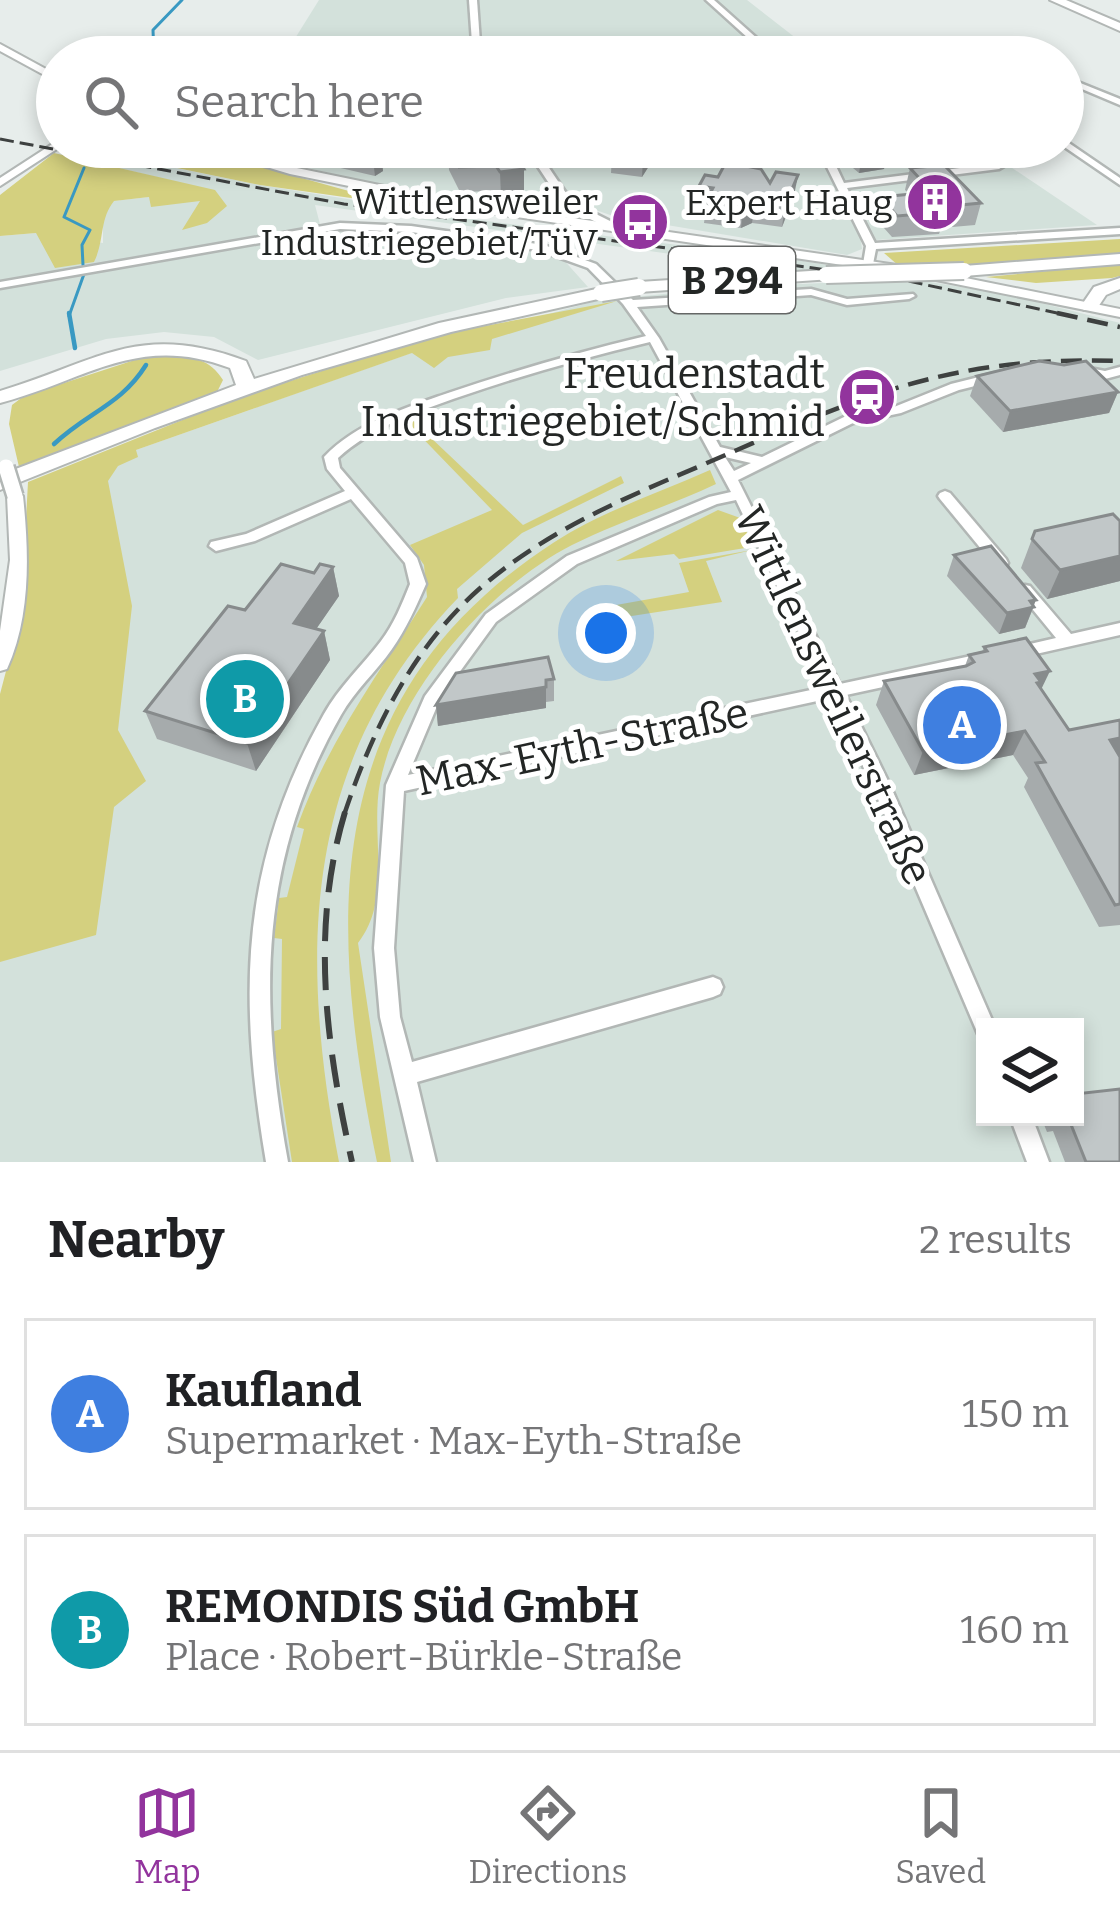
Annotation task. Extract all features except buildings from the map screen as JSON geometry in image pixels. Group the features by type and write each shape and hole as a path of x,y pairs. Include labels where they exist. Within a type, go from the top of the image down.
{"main road":[{"path":"1056,0 1120,26"},
{"name":"B 294","path":"5,474 241,380 435,327 601,293 634,296 826,275 1120,259"},
{"path":"1106,310 1120,284"},
{"path":"0,413 5,393 160,348 207,353 241,380"}],"street":[{"path":"473,0 476,36"},
{"path":"710,0 750,36"},
{"path":"0,47 36,66"},
{"path":"1084,87 1120,102"},
{"path":"1084,157 1120,182"},
{"path":"0,183 36,158"},
{"path":"284,168 363,189 868,264 1106,310"},
{"path":"543,168 564,201 565,214 550,219"},
{"path":"832,168 871,246 868,264"},
{"path":"842,186 983,168"},
{"path":"564,201 612,226"},
{"name":"Wittlensweilerstraße","path":"4,283 303,230 374,225 570,255 634,296 836,692 982,1018"},
{"path":"871,246 1120,231"},
{"path":"634,296 811,292 848,302 909,296"},
{"path":"277,1162 263,1095 256,1002 260,925 278,838 302,770 338,704 394,634 418,584 412,562 334,470 331,457 352,437 535,370 653,338"},
{"path":"1067,370 1111,378"},
{"path":"425,1162 390,1018 384,948 395,785 433,696 491,618 572,560 714,500 735,487 760,461 849,420 1012,374"},
{"path":"715,450 760,461"},
{"path":"0,664 20,569 5,474"},
{"path":"216,547 250,538 355,493"},
{"path":"945,496 1068,641"},
{"name":"Max-Eyth-Straße","path":"395,785 1120,629"},
{"path":"404,1075 713,987"},
{"path":"1025,1126 1039,1162"}],"shaded area":[{"path":"319,0 747,0 793,36 296,36"},
{"path":"36,167 119,168 215,190 227,206 207,223 182,230 200,201 151,207 149,197 114,201 94,262 55,268 36,233 0,236 0,195"},
{"path":"119,168 176,168 479,220 791,259 1009,295 1120,323 1120,1162 0,1162 0,733 39,484 434,345 596,301 732,287 867,281 315,205 322,232 404,231 526,250 562,258 588,287 506,298 258,360 214,337 164,332 106,339 0,371 0,236 36,233 103,243 103,215 113,201 211,190"},
{"path":"177,168 266,168 356,193 484,217 260,185"},
{"path":"308,168 1012,168 1097,225 861,241 862,249 847,255 613,216 587,207 509,206 408,192"},
{"path":"1120,239 1120,253 983,265 899,266 884,253"},
{"path":"1120,264 1120,276 1112,278 1036,283 986,277"},
{"path":"617,301 492,339 490,350 448,357 434,368 412,353 136,450 138,457 118,466 108,481 132,606 118,730 146,781 114,807 96,935 0,962 0,694 21,614 28,482 237,398 431,336"},
{"path":"169,354 207,363 223,380 217,392 19,467 9,424 12,405 24,396 147,356"},
{"path":"410,418 523,525 621,476 624,483 522,533 457,589 458,598 406,660 368,726 341,793 325,863 318,935 319,1009 339,1162 292,1162 272,1032 281,1029 282,939 274,938 279,898 287,897 304,829 297,827 339,736 427,597 424,565 410,545 492,510 405,420"},
{"path":"710,470 716,484 572,545 510,587 452,645 406,713 380,783 378,887 369,926 358,943 391,1162 377,1162 350,984 349,899 358,818 381,742 419,670 476,604 572,532"},
{"path":"718,510 743,519 751,547 679,559 674,554 616,561"},
{"path":"752,550 706,561 722,602 593,622 588,610 689,592 679,563"}],"waterway":[{"path":"153,36 153,30 182,0"},
{"path":"83,265 82,245 90,230 64,217 84,168"},
{"path":"69,315 84,274"},
{"path":"69,315 75,348"},
{"path":"54,444 126,390 146,365"}],"railway":[{"path":"0,139 36,146"},
{"path":"153,168 344,204 908,281 1071,316"},
{"path":"1057,313 1120,327"},
{"path":"345,813 381,723 433,639 478,590 556,534 755,442 903,386 1003,365 1120,361"},
{"path":"345,813 334,856 325,943 329,1031 352,1162"}],"place":[{"name":"Expert Haug","path":"935,202"},
{"name":"Wittlensweiler Industriegebiet/TüV","path":"640,222"},
{"name":"Freudenstadt Industriegebiet/Schmid","path":"867,397"},
{"name":"REMONDIS Süd GmbH","path":"245,699"},
{"name":"Kaufland","path":"962,725"}]}
